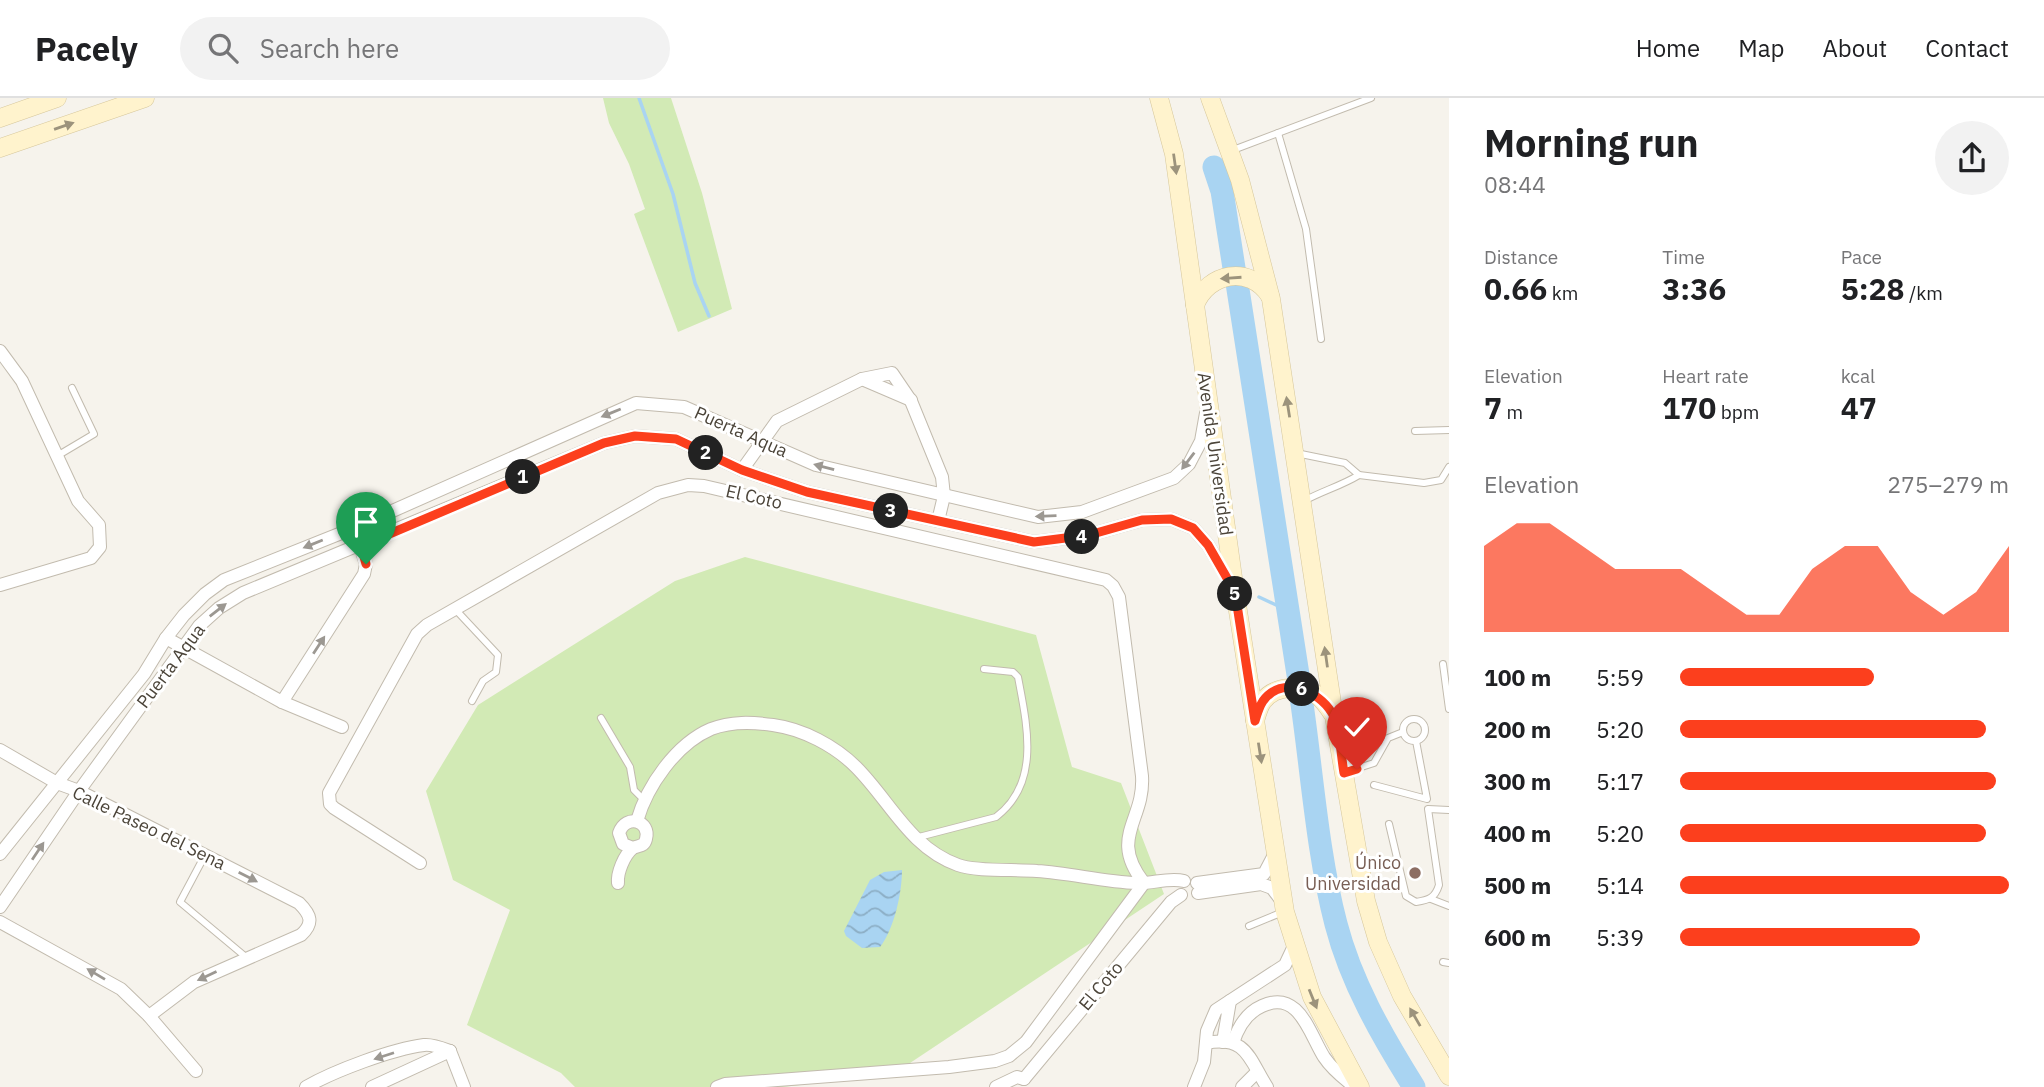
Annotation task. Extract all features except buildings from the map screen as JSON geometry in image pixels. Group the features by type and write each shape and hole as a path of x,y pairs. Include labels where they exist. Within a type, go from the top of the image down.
{"main road":[{"path":"0,118 57,98"},
{"path":"0,148 145,98"},
{"name":"Avenida Universidad","path":"1159,98 1174,155 1235,592 1284,908 1294,946 1321,1017 1357,1087"},
{"path":"1210,98 1231,150 1271,299 1334,716 1366,901 1378,942 1402,996 1449,1076"},
{"path":"1195,305 1208,285 1229,276 1254,281 1271,299"},
{"path":"1255,721 1263,700 1271,693 1295,688 1316,694 1334,716"}],"street":[{"path":"0,351 22,381 78,501 99,525 100,547 91,558 0,585"},
{"path":"742,470 777,421 862,379 892,373 911,401 942,477 944,496 937,521"},
{"name":"Puerta Aqua","path":"0,854 144,674 184,614 224,580 354,528 636,403 684,407 816,465 1038,517 1082,512 1174,478 1189,464 1201,441 1208,402"},
{"name":"Puerta Aqua","path":"0,907 79,791 199,626 219,608 243,593 604,443 635,436 676,439 742,470 807,492 1034,542 1089,535 1142,520 1171,519 1193,528 1208,545 1235,592"},
{"name":"El Coto","path":"420,863 330,804 330,793 417,634 455,609 658,492 688,485 717,489 1106,580 1114,586 1119,597 1142,776 1141,790 1129,832 1128,850 1133,866 1144,883"},
{"path":"282,702 364,574 366,564 354,528"},
{"path":"166,638 282,702 342,727"},
{"path":"637,821 673,755 691,739 714,728 741,722 784,726 834,748 856,767 915,838 937,856 961,866 1193,886 1261,884 1277,892 1284,908"},
{"name":"Calle Paseo del Sena","path":"0,750 57,783 79,791 299,903 308,912 311,920 301,935 247,958"},
{"path":"618,883 617,876 622,863 633,848 643,844 646,839 645,828 637,821"},
{"path":"633,848 623,844 620,833 625,823 637,821"},
{"path":"1193,886 1264,874 1272,863 1275,851"},
{"path":"717,1087 725,1084 948,1067 995,1061 1009,1056 1026,1042 1144,883"},
{"name":"El Coto","path":"1025,1083 1171,902 1181,895 1179,890 1193,886"},
{"path":"0,922 121,989 149,1016 196,1071"},
{"path":"1267,1087 1257,1072 1224,1043 1217,1024 1230,1001 1285,965 1294,946"},
{"path":"149,1016 194,982 247,958"},
{"path":"1194,1087 1204,1062 1224,1043 1245,1032 1254,1010 1267,1004 1290,1005 1302,1014 1325,1059 1339,1075 1357,1087"},
{"path":"306,1087 350,1068 407,1049 426,1045 450,1051"},
{"path":"372,1087 450,1051"},
{"path":"450,1051 464,1087"},
{"path":"1242,1087 1257,1072"},
{"path":"996,1087 1017,1077 1025,1083"}],"lane":[{"path":"1231,150 1371,98"},
{"path":"1278,133 1306,229 1321,339"},
{"path":"57,456 94,434 72,388"},
{"path":"1415,431 1449,430"},
{"path":"1295,453 1345,463 1359,475 1424,483 1441,480 1449,467"},
{"path":"1302,501 1321,491 1344,485 1359,475"},
{"path":"455,609 498,655 496,672 484,681 472,701"},
{"path":"1443,664 1449,709"},
{"path":"915,838 996,817 1015,797 1023,783 1027,747 1018,677 1013,672 984,669"},
{"path":"601,718 630,767 634,790 645,802"},
{"path":"1408,720 1420,720 1425,727 1425,732 1416,741 1408,739 1403,732 1408,720"},
{"path":"1344,773 1374,763 1388,738 1403,732"},
{"path":"1374,785 1427,799 1416,741"},
{"path":"1431,899 1439,885 1429,809 1449,810"},
{"path":"1390,824 1406,895 1416,902 1431,899 1449,906"},
{"path":"205,855 180,902 247,958"},
{"path":"1249,926 1284,908"}],"green space":[{"path":"603,98 671,98 702,193 732,309 678,332 634,214 645,209 629,164 609,123"},
{"path":"745,557 1036,635 1072,767 1121,783 1164,894 892,1075 782,1087 575,1087 561,1073 467,1025 510,910 453,880 426,791 478,705 675,581"}],"water":[{"path":"902,870 896,910 885,939 880,947 862,948 846,936 844,931 870,880 884,872"}],"waterway":[{"path":"639,98 673,194 695,283 709,316"},
{"path":"1214,167 1222,191 1234,268"},
{"path":"1237,283 1299,681"},
{"path":"1259,597 1289,611"},
{"path":"1301,697 1319,840 1329,896 1342,946 1369,1008 1414,1087"}],"place":[{"name":"Único Universidad","path":"1415,873"}],"route":[{"path":"366,564 361,546 604,443 635,436 676,439 742,470 807,492 1034,542 1089,535 1142,520 1171,519 1193,528 1208,545 1235,592 1255,721 1263,700 1271,693 1295,688 1316,694 1334,716 1344,773 1357,769"}]}
